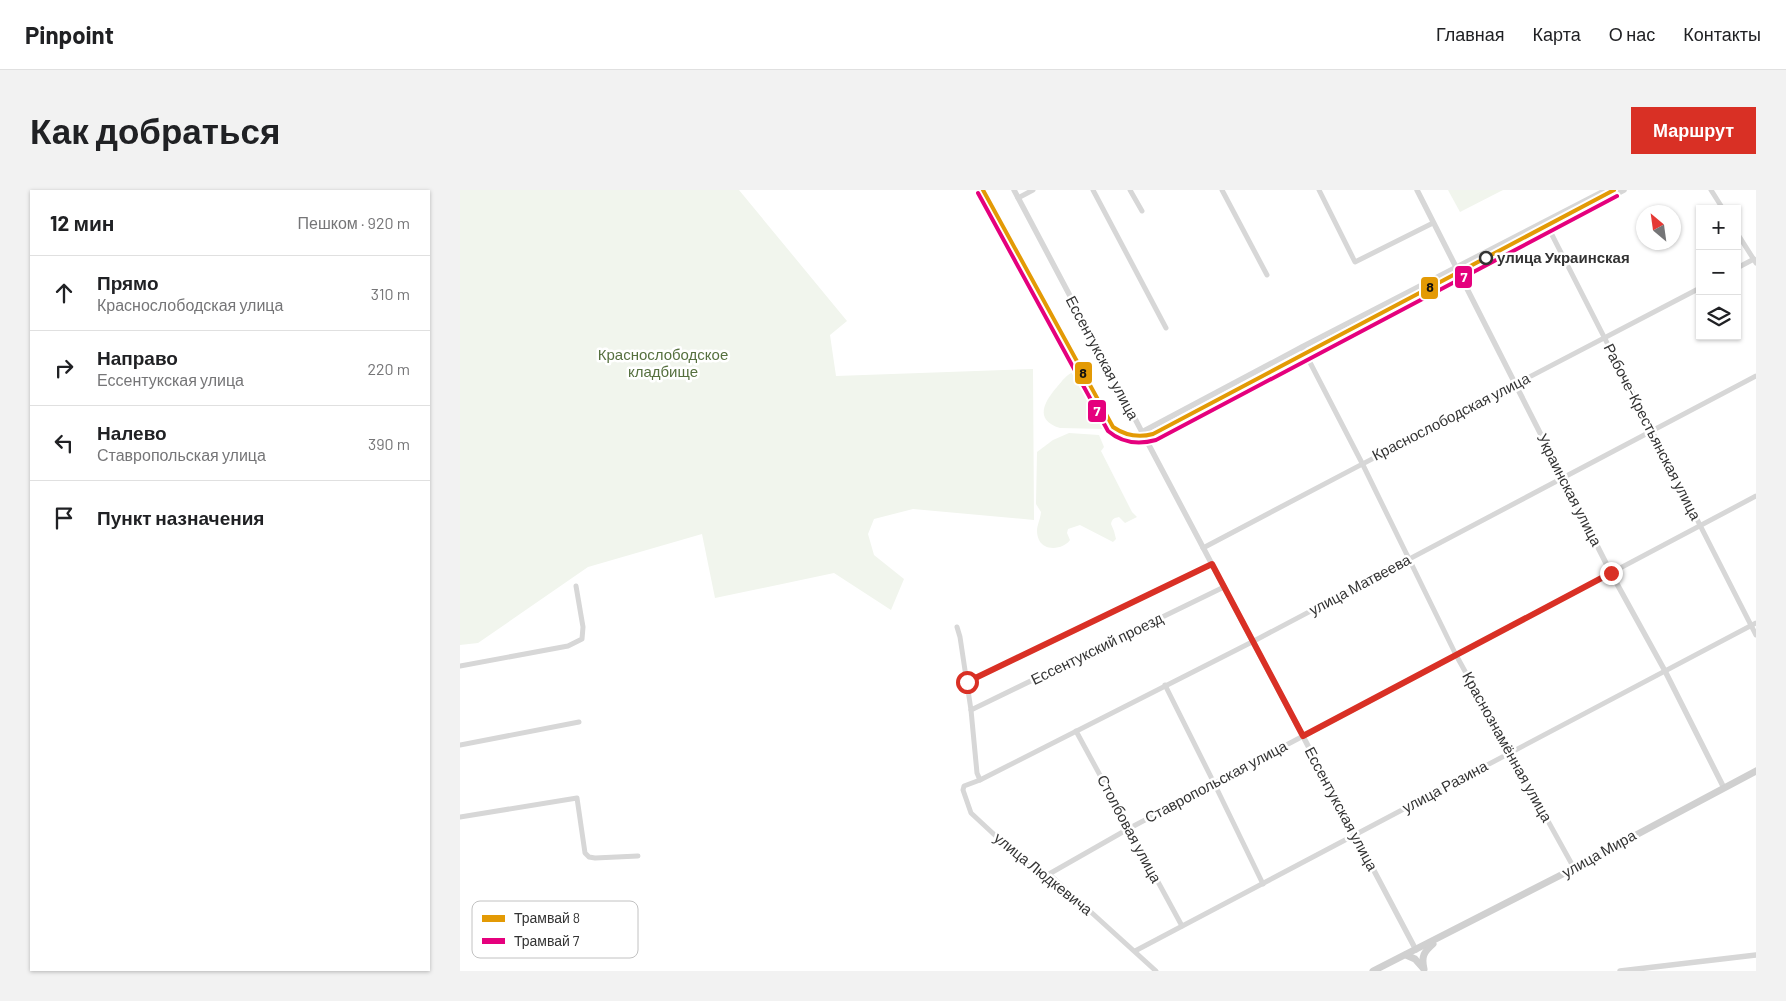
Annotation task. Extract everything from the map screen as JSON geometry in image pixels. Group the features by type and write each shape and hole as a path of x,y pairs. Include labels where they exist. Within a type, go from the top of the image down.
{"main road":[{"name":"улица Мира","path":"1373,971 1574,868 1756,771"},
{"name":"улица Мира","path":"1424,970 1422,961 1424,952 1441,937"},
{"name":"улица Мира","path":"1406,955 1415,959 1424,970"}],"street":[{"name":"Ессентукская улица","path":"1014,190 1354,836 1416,950"},
{"path":"1018,198 1033,190"},
{"path":"1093,190 1166,328"},
{"path":"1130,190 1142,211"},
{"path":"1222,190 1267,275"},
{"path":"1319,190 1355,262 1433,223"},
{"name":"Украинская улица","path":"1417,190 1611,573 1665,671 1724,788"},
{"path":"1142,432 1606,190"},
{"path":"1147,441 1624,190"},
{"path":"1711,190 1720,205"},
{"name":"Рабоче-Крестьянская улица","path":"1550,229 1651,430 1754,624 1756,635"},
{"path":"1741,239 1755,260 1741,266"},
{"name":"Краснослободская улица","path":"1204,548 1362,463 1696,290"},
{"name":"Краснознамённая улица","path":"1302,348 1362,463 1456,655 1574,868"},
{"name":"улица Матвеева","path":"963,790 964,786 980,780 1252,642 1756,376"},
{"name":"Ставропольская улица","path":"1049,874 1214,783 1756,496"},
{"path":"967,682 1212,564"},
{"path":"460,666 568,646 582,639 583,627 576,586"},
{"name":"Ессентукский проезд","path":"971,710 1224,588"},
{"name":"улица Разина","path":"1135,951 1754,624"},
{"path":"956,627 960,637 971,710 977,773 980,780"},
{"path":"1165,686 1263,884"},
{"path":"460,745 579,722"},
{"name":"Столбовая улица","path":"1076,731 1182,926"},
{"name":"улица Людкевича","path":"963,790 971,813 1026,864 1038,873 1049,874 1156,971"},
{"path":"460,817 577,798 585,853 589,857 638,856"},
{"path":"1620,971 1756,954"}],"green space":[{"name":"Краснослободское кладбище","path":"460,190 739,190 847,321 830,335 836,376 1033,369 1034,520 913,509 874,519 868,534 874,555 904,579 891,610 834,573 715,598 702,534 588,567 478,643 460,645"},
{"path":"1448,190 1503,190 1460,212"},
{"path":"1075,371 1107,429 1060,428 1052,425 1044,415 1045,404 1052,393 1065,378"},
{"path":"1069,433 1099,435 1104,447 1101,451 1132,512 1137,517 1125,523 1119,517 1113,520 1111,524 1116,539 1113,542 1080,525 1068,529 1067,533 1070,540 1059,547 1050,548 1039,540 1037,529 1041,512 1036,504 1037,452 1053,440"}],"tram line":[{"name":"8","path":"983,190 1113,427 1127,434 1137,436 1153,434 1614,190"},
{"name":"7","path":"978,193 1108,431 1119,438 1137,443 1156,440 1617,196"}],"place":[{"name":"улица Украинская","path":"1486,258"}],"route":[{"path":"967,682 1212,564 1303,736 1611,573"}]}
